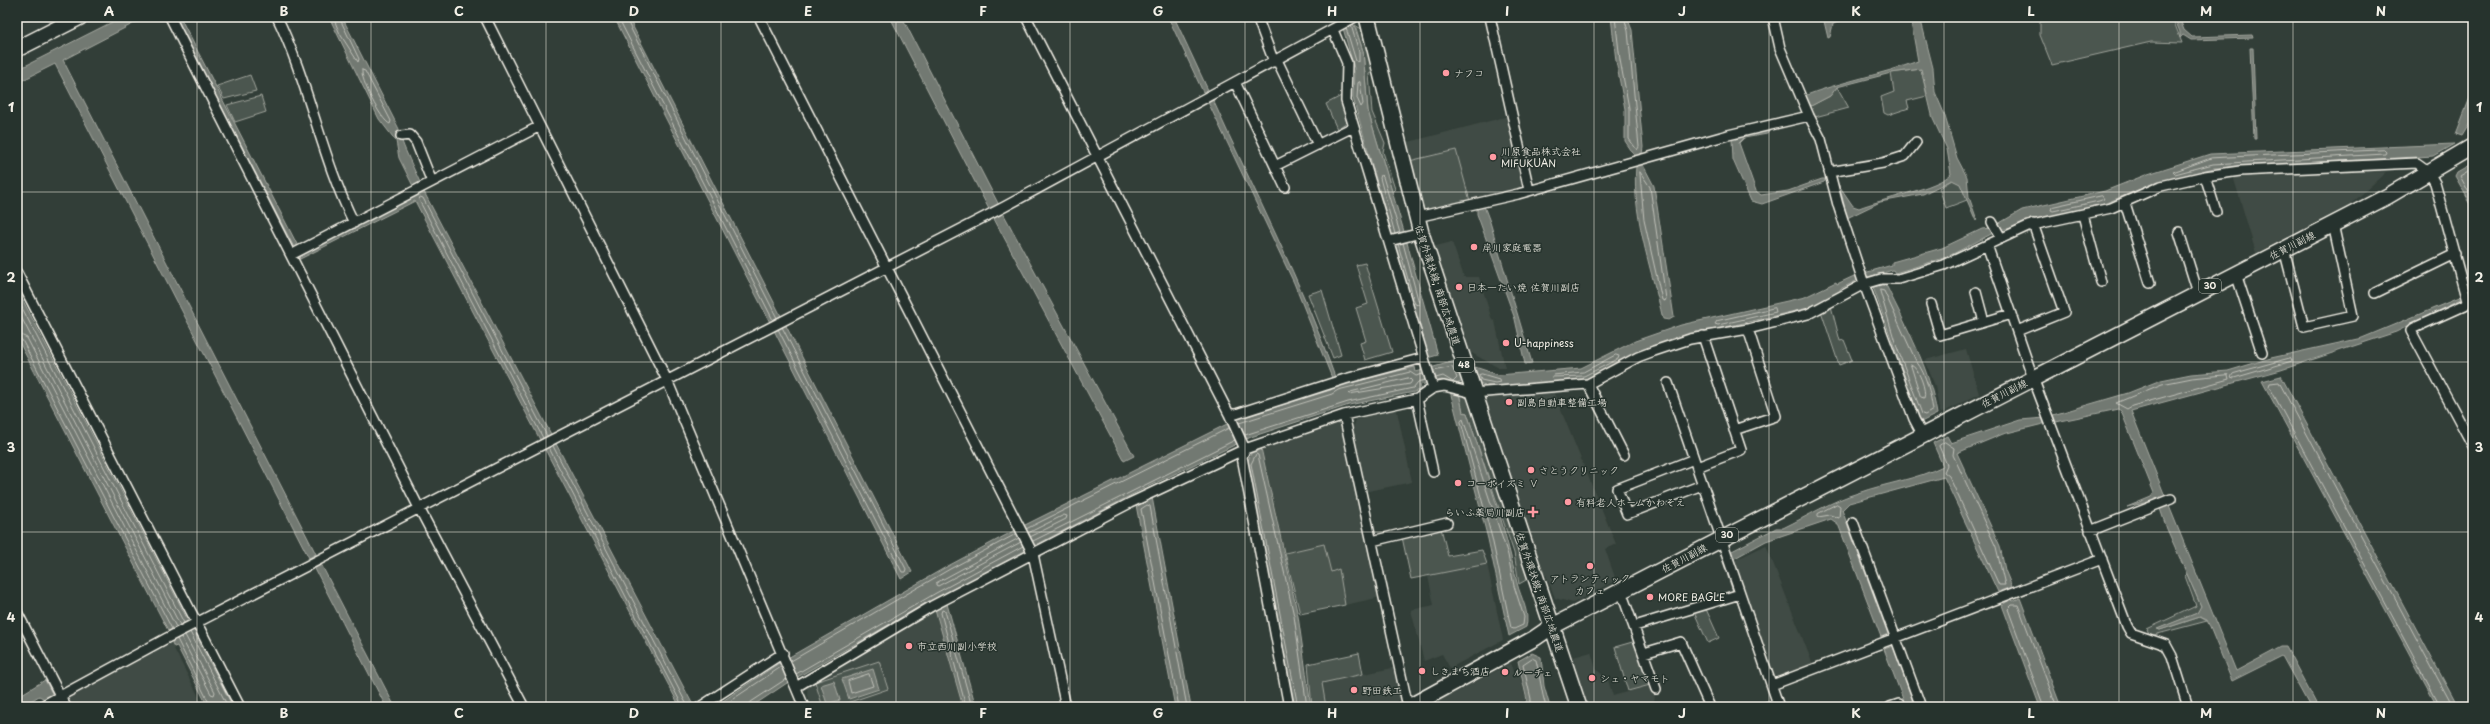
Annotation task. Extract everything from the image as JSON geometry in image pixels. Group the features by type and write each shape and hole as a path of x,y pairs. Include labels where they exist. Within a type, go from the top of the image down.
{"main road":[{"path":"17,49 80,17"},
{"name":"佐賀外環状線; 南部広域農道","path":"1367,17 1417,217 1414,235 1579,707"},
{"name":"佐賀川副線","path":"1409,707 1534,638 1551,627 2388,196 2428,171 2473,146"}],"street":[{"path":"170,17 419,508 524,707"},
{"path":"277,17 306,88 330,162 354,223"},
{"path":"485,17 538,127 667,380 804,707"},
{"path":"759,17 1033,554 1066,707"},
{"path":"1026,17 1245,448 1242,457 1289,707"},
{"path":"1257,17 1276,61 1318,145"},
{"path":"41,706 58,695 167,638 987,216 1097,155 1336,29 1355,17"},
{"path":"1490,17 1529,190"},
{"path":"1773,17 1780,48 1808,116 1821,139 1829,172 1860,272 1914,419 1923,436"},
{"path":"1336,29 1347,63 1346,101 1389,241 1425,368 1432,386"},
{"path":"1235,82 1285,186"},
{"path":"1417,217 1529,190 1728,135 1808,116"},
{"path":"291,256 538,127"},
{"path":"1275,166 1353,127"},
{"path":"401,136 410,135 416,142 429,184"},
{"path":"1829,172 1883,163 1905,156 1916,142"},
{"path":"796,687 932,606 1137,500 1245,448 1344,416 1417,399 1432,386 1444,386 1467,390 1588,384 1638,357 1703,336 1748,329 1808,314 1864,283 1882,279 1898,278 1944,266 1987,245 2000,236 2033,224 2083,215 2125,202 2161,186 2205,176 2240,171 2417,163 2428,171 2435,183 2467,301 2465,305 2414,328 2412,331 2473,446"},
{"path":"2205,176 2216,211"},
{"path":"2125,202 2150,283"},
{"path":"2083,215 2101,282"},
{"path":"1992,222 2000,236"},
{"path":"2017,330 2064,312 2033,224"},
{"path":"2284,249 2304,327 2353,316 2333,224"},
{"path":"2179,232 2198,293"},
{"path":"1389,241 1414,235"},
{"path":"1987,245 2033,378 2090,531 2131,633 2166,645 2172,656 2188,707"},
{"path":"2375,293 2454,254"},
{"path":"17,273 240,707"},
{"path":"2236,274 2241,285 2262,353"},
{"path":"1976,292 1984,322"},
{"path":"1931,304 1940,335 2011,314"},
{"path":"1734,430 1776,416 1748,329"},
{"path":"1702,485 1627,514 1618,489 1695,463 1741,450 1703,336"},
{"path":"1229,414 1236,414 1345,379 1423,358"},
{"path":"1668,383 1779,705 1767,707"},
{"path":"1588,384 1624,455"},
{"path":"1417,399 1433,472"},
{"path":"1344,416 1409,707"},
{"path":"2090,531 2169,500"},
{"path":"1853,522 1921,707"},
{"path":"1372,541 1447,523"},
{"path":"1772,685 2102,559"},
{"path":"1621,591 1635,626 1656,689"},
{"path":"1635,626 1740,594"},
{"path":"17,612 58,695 66,707"},
{"path":"1644,653 1682,642 1710,707"},
{"path":"700,707 782,653"}],"shaded area":[{"path":"2061,17 2172,17 2182,43 2151,42 2052,65 2040,35 2040,22"},
{"path":"1355,25 1363,30 1374,71 1369,74 1372,112 1385,143 1383,152 1395,189 1392,192 1368,111 1363,51"},
{"path":"1921,69 1927,96 1907,101 1909,108 1888,115 1884,113 1881,97 1894,92 1891,73"},
{"path":"250,75 256,91 224,99 217,86"},
{"path":"1837,87 1849,108 1815,117 1809,107 1830,96"},
{"path":"261,96 266,112 235,122 227,105"},
{"path":"1341,96 1347,122 1337,129 1326,104"},
{"path":"1509,116 1525,189 1422,212 1405,143"},
{"path":"1456,150 1470,201 1422,212 1409,161"},
{"path":"2344,170 2386,172 2350,205 2256,253 2233,176"},
{"path":"1952,180 1960,183 1967,200 1946,208 1939,188"},
{"path":"1452,242 1464,277 1479,277 1492,320 1495,321 1505,368 1499,368 1466,350 1432,247"},
{"path":"1365,263 1392,352 1365,360 1360,343 1366,341 1356,308 1368,304 1356,265"},
{"path":"1322,290 1341,355 1333,358 1308,294"},
{"path":"1831,306 1840,341 1844,340 1852,360 1839,365 1821,311"},
{"path":"1966,349 1979,394 1940,414 1935,386 1925,360"},
{"path":"1553,391 1616,544 1605,549 1616,580 1573,603 1555,598 1546,575 1541,574 1482,396"},
{"path":"1459,393 1470,400 1528,579 1519,584 1514,553 1467,413 1463,412"},
{"path":"1396,406 1412,482 1364,492 1351,433 1358,415"},
{"path":"1342,420 1381,597 1345,605 1339,570 1331,572 1324,544 1285,553 1261,446"},
{"path":"1441,528 1448,556 1482,550 1487,564 1411,579 1402,537"},
{"path":"1324,544 1331,572 1339,569 1345,605 1300,614 1285,553"},
{"path":"1766,545 1813,665 1774,681 1733,561"},
{"path":"1487,564 1503,640 1450,668 1442,654 1424,661 1411,610 1434,605 1428,576"},
{"path":"2187,574 2201,606 2198,613 2158,629 2160,630 2200,617 2207,621 2150,636 2147,629 2196,606 2185,576"},
{"name":"市立西川副小学校","path":"935,609 963,707 811,707 807,695 808,682"},
{"path":"1706,609 1719,638 1708,643 1694,612"},
{"path":"170,641 204,707 70,707 64,697"},
{"path":"1636,641 1650,685 1628,691 1615,647"},
{"path":"1591,652 1596,669 1608,680 1613,696 1650,685 1655,693 1654,707 1586,707 1570,658"},
{"path":"1359,653 1363,674 1322,683 1326,707 1312,707 1308,664"},
{"path":"879,661 888,689 835,707 823,707 815,682"},
{"path":"1511,663 1514,678 1520,675 1526,700 1501,707 1427,707"},
{"path":"1397,667 1404,697 1388,707 1325,707 1322,683"}],"water":[{"path":"122,17 146,17 63,60 316,554 309,558 55,64 17,83 17,70"},
{"path":"175,17 180,17 302,254 417,194 399,158 396,141 379,119 329,17 342,17 399,129 406,151 424,192 693,705 680,707 415,201 300,259"},
{"path":"614,17 628,17 912,572 901,579"},
{"path":"890,17 902,17 1002,211 1134,456 1124,461 993,217"},
{"path":"1168,17 1174,17 1208,90 1203,92"},
{"path":"1340,17 1351,17 1363,51 1368,111 1403,228 1438,355 1427,358 1353,98 1354,68"},
{"path":"1611,17 1627,17 1632,30 1643,147 1641,161 1654,186 1674,317 1669,320 1663,319 1643,239 1636,198 1635,178 1637,159 1625,141 1625,109 1616,61"},
{"path":"1823,17 1850,17 1833,24 1830,37 1828,38"},
{"path":"1910,17 1920,17 1933,68 1935,92 1944,113 1957,158 1967,177 1969,197 1977,220 1976,221 1960,184 1952,180 1923,194 1880,202 1847,218 1842,196 1836,181 1853,206 1859,208 1921,189 1944,179 1951,174 1947,149 1933,119 1921,69 1891,73 1837,87 1830,96 1809,107 1804,96 1918,61"},
{"path":"2174,17 2179,17 2184,30 2192,37 2252,35 2253,38 2191,40 2183,35 2180,38 2180,32"},
{"path":"2250,48 2253,48 2256,139 2254,139"},
{"path":"2473,90 2473,118 2462,136 2456,134"},
{"path":"1213,100 1293,271 1335,377 1332,378 1294,283 1208,102"},
{"path":"1765,129 1769,131 1767,134 1744,138 1739,143 1756,191 1761,195 1788,191 1822,179 1826,179 1824,182 1762,204 1751,201 1733,160 1732,138"},
{"path":"2455,144 2434,156 2214,168 2158,182 2101,205 2027,221 2009,229 2001,229 1947,257 1895,273 1893,270 1858,280 1840,289 1841,292 1808,308 1687,336 1641,351 1586,380 1495,387 1477,383 1472,366 1499,375 1581,368 1635,341 1681,325 1805,297 1836,282 1837,284 1854,276 1892,265 1892,262 1942,248 1982,229 1991,228 2022,210 2105,191 2148,174 2210,154"},
{"path":"2473,164 2473,208 2455,176 2457,172"},
{"path":"1484,206 1490,222 1532,363 1525,364 1515,319 1477,214 1477,208"},
{"path":"1882,285 1887,287 1917,349 1934,397 1937,414 1921,422 1873,287"},
{"path":"17,289 193,630 197,634 196,636 233,707 208,707 177,646 174,647 172,643 173,640 17,338"},
{"path":"2461,297 2462,299 2396,332 2281,370 2131,411 2165,496 2163,498 2166,507 2169,506 2236,671 2281,647 2286,647 2318,707 2310,707 2282,656 2232,681 2207,620 2200,617 2160,630 2157,629 2197,613 2201,606 2167,529 2157,500 2127,507 2151,497 2154,493 2121,411 2118,409 2056,422 2053,415 2128,393 2161,380 2191,374 2228,371 2271,358 2362,338"},
{"path":"1455,361 1463,381 1457,384 1463,412 1467,413 1488,476 1507,540 1517,583 1526,610 1526,627 1509,636 1488,539 1448,383 1442,380 1420,385 1421,389 1414,392 1349,405 1251,437 1139,491 937,597 787,683 751,707 714,707 779,663 948,566 1023,526 1237,419 1331,390 1332,387 1415,367 1416,372"},
{"path":"2281,376 2458,707 2438,707 2262,381"},
{"path":"2045,418 2047,423 2003,434 1957,453 2000,546 2005,570 2012,587 1998,592 1944,477 1849,503 1842,510 1888,634 1881,637 1838,524 1831,519 1766,541 1733,559 1730,552 1776,528 1783,528 1838,500 1922,475 1943,466 1933,443 1947,436 1951,443 2020,420"},
{"path":"1261,448 1298,616 1311,707 1295,707 1247,463 1252,451"},
{"path":"1152,497 1191,707 1175,707 1136,505"},
{"path":"321,564 395,707 386,707 314,567"},
{"path":"2020,598 2061,707 2040,707 2002,605 2011,599 2013,601"},
{"path":"947,604 976,707 963,707 935,609"},
{"path":"1893,646 1915,707 1906,707 1884,649"},
{"path":"1532,653 1541,657 1544,686 1550,707 1526,707 1525,703 1527,700 1518,661"},
{"path":"873,669 879,689 849,699 842,679"},
{"path":"45,680 59,707 46,707 43,698 39,696 21,707 17,707 17,697"},
{"path":"834,681 840,700 827,704 821,685"}],"waterway":[{"path":"1721,554 1726,568"},
{"path":"1728,574 1734,592"},
{"path":"1737,599 1743,615"}],"place":[{"name":"ナフコ","path":"1446,73"},
{"name":"川原食品株式会社 MIFUKUAN","path":"1493,157"},
{"name":"岸川家庭電器","path":"1474,247"},
{"name":"日本一たい焼 佐賀川副店","path":"1459,287"},
{"name":"U-happiness","path":"1506,343"},
{"name":"副島自動車整備工場","path":"1509,402"},
{"name":"さとうクリニック","path":"1531,470"},
{"name":"コーポイズミ Ⅴ","path":"1458,483"},
{"name":"有料老人ホームかわそえ","path":"1568,502"},
{"name":"らいふ薬局川副店","path":"1533,512"},
{"name":"アトランティック カフェ","path":"1590,566"},
{"name":"MORE BAGLE","path":"1650,597"},
{"name":"市立西川副小学校","path":"909,646"},
{"name":"しきまち酒店","path":"1422,671"},
{"name":"ルーチェ","path":"1505,672"},
{"name":"シェ・ヤマモト","path":"1592,678"},
{"name":"野田鉄工","path":"1354,690"}]}
